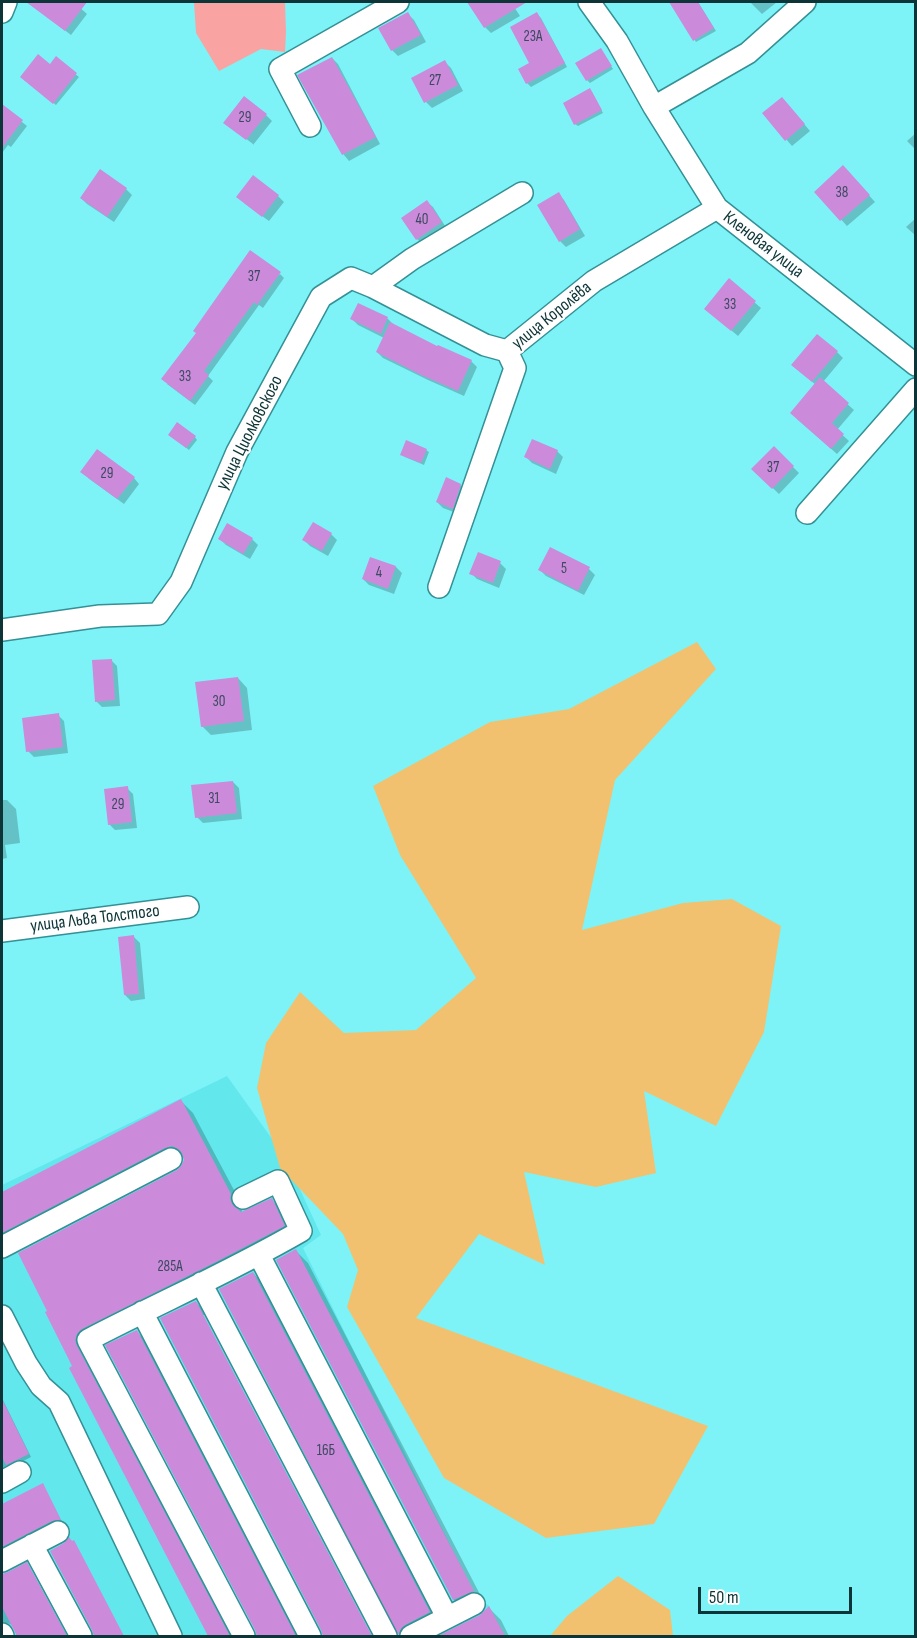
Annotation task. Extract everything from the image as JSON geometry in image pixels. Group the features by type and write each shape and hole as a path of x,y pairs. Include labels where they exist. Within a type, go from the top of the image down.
{"street":[{"path":"2,12 6,2"},
{"path":"310,126 280,69 398,2"},
{"name":"Кленовая улица","path":"589,2 617,41 654,107 717,208 915,365"},
{"path":"654,107 748,53 805,2"},
{"path":"373,287 411,259 522,193"},
{"name":"улица Королёва","path":"439,587 515,368 507,351 594,281 717,208"},
{"name":"улица Циолковского","path":"2,630 100,616 158,614 181,582 237,452 321,297 351,278 485,345 507,351"},
{"path":"807,513 915,389"},
{"name":"улица Льва Толстого","path":"2,931 188,907"},
{"path":"2,1247 171,1159"},
{"path":"243,1198 278,1181 301,1231 259,1255 142,1311 88,1340 244,1636"},
{"path":"259,1255 447,1617"},
{"path":"201,1283 386,1636"},
{"path":"142,1311 310,1636"},
{"path":"2,1316 26,1363 41,1386 59,1402 171,1636"},
{"path":"2,1482 20,1472"},
{"path":"2,1561 58,1532"},
{"path":"32,1545 81,1636"},
{"path":"411,1636 474,1604"}],"shaded area":[{"path":"194,2 285,2 285,52 261,49 219,71 196,33"},
{"path":"697,642 716,669 615,780 582,930 683,903 732,899 781,926 764,1032 716,1126 644,1091 656,1173 596,1187 524,1172 545,1265 479,1234 416,1318 708,1426 654,1524 546,1538 444,1478 347,1307 358,1270 343,1234 280,1168 257,1088 266,1043 300,992 344,1033 416,1030 476,978 400,855 373,786 490,722 569,709"},
{"path":"227,1076 285,1157 321,1235 303,1248 475,1595 489,1606 503,1633 497,1636 2,1636 2,1185"},
{"path":"618,1576 670,1610 673,1636 550,1636 567,1616"}],"building":[{"path":"26,2 87,2 65,31"},
{"path":"467,2 527,2 484,28"},
{"path":"669,2 698,2 714,28 693,41"},
{"path":"408,12 421,35 391,51 378,28"},
{"path":"537,12 565,63 526,84 518,69 529,63 510,27"},
{"path":"601,48 612,66 586,81 575,63"},
{"path":"38,54 50,64 56,56 77,73 53,104 20,77"},
{"path":"332,57 376,137 342,155 297,75"},
{"path":"445,60 458,85 424,103 411,78"},
{"path":"590,88 602,110 574,125 563,103"},
{"path":"244,96 267,114 246,140 223,123"},
{"path":"782,97 805,124 785,141 762,113"},
{"path":"2,104 23,120 2,148"},
{"path":"843,165 870,195 840,221 814,192"},
{"path":"100,169 127,188 107,217 80,198"},
{"path":"253,175 279,195 262,217 236,197"},
{"path":"559,192 580,229 559,242 537,205"},
{"path":"427,200 442,222 416,240 401,218"},
{"path":"250,250 281,272 257,305 254,302 204,371 209,375 190,401 161,379 196,333 193,331"},
{"path":"729,278 756,301 731,331 704,309"},
{"path":"358,303 388,317 381,334 350,319"},
{"path":"390,322 437,346 472,360 458,391 376,352"},
{"path":"817,334 838,351 812,382 791,365"},
{"path":"820,377 849,403 832,423 844,434 831,449 790,413"},
{"path":"177,422 196,436 186,448 168,435"},
{"path":"532,439 558,450 550,469 524,457"},
{"path":"406,440 427,449 421,463 400,455"},
{"path":"774,446 794,466 772,489 751,469"},
{"path":"97,449 135,477 117,499 80,472"},
{"path":"446,477 461,484 453,509 436,502"},
{"path":"313,522 332,533 322,551 302,540"},
{"path":"227,523 253,538 243,554 218,539"},
{"path":"550,547 590,567 578,591 538,570"},
{"path":"478,552 501,561 493,583 469,574"},
{"path":"370,557 396,566 388,589 362,579"},
{"path":"112,659 115,700 95,702 92,660"},
{"path":"238,677 244,721 201,727 195,682"},
{"path":"59,713 63,747 26,752 22,718"},
{"path":"233,781 237,813 195,818 191,785"},
{"path":"128,786 132,822 108,825 104,789"},
{"path":"134,935 139,994 124,995 118,937"},
{"path":"181,1099 231,1194 232,1204 241,1212 272,1198 285,1226 82,1329 75,1340 230,1636 208,1636 69,1368 72,1366 18,1253 177,1170 184,1160 182,1153 172,1146 165,1148 2,1233 2,1192"},
{"path":"296,1249 474,1591 453,1600 276,1260"},
{"path":"253,1272 430,1612 405,1625 398,1635 219,1289"},
{"path":"196,1301 372,1636 323,1636 160,1318"},
{"path":"137,1330 296,1636 257,1636 105,1345"},
{"path":"2,1399 29,1454 6,1465 2,1457"},
{"path":"43,1483 61,1520 52,1521 2,1547 2,1504"},
{"path":"69,1537 72,1541 74,1540 124,1636 94,1636 50,1551 64,1543"},
{"path":"27,1562 67,1636 17,1636 2,1607 2,1574"},
{"path":"489,1606 505,1636 438,1636 480,1615"}]}
